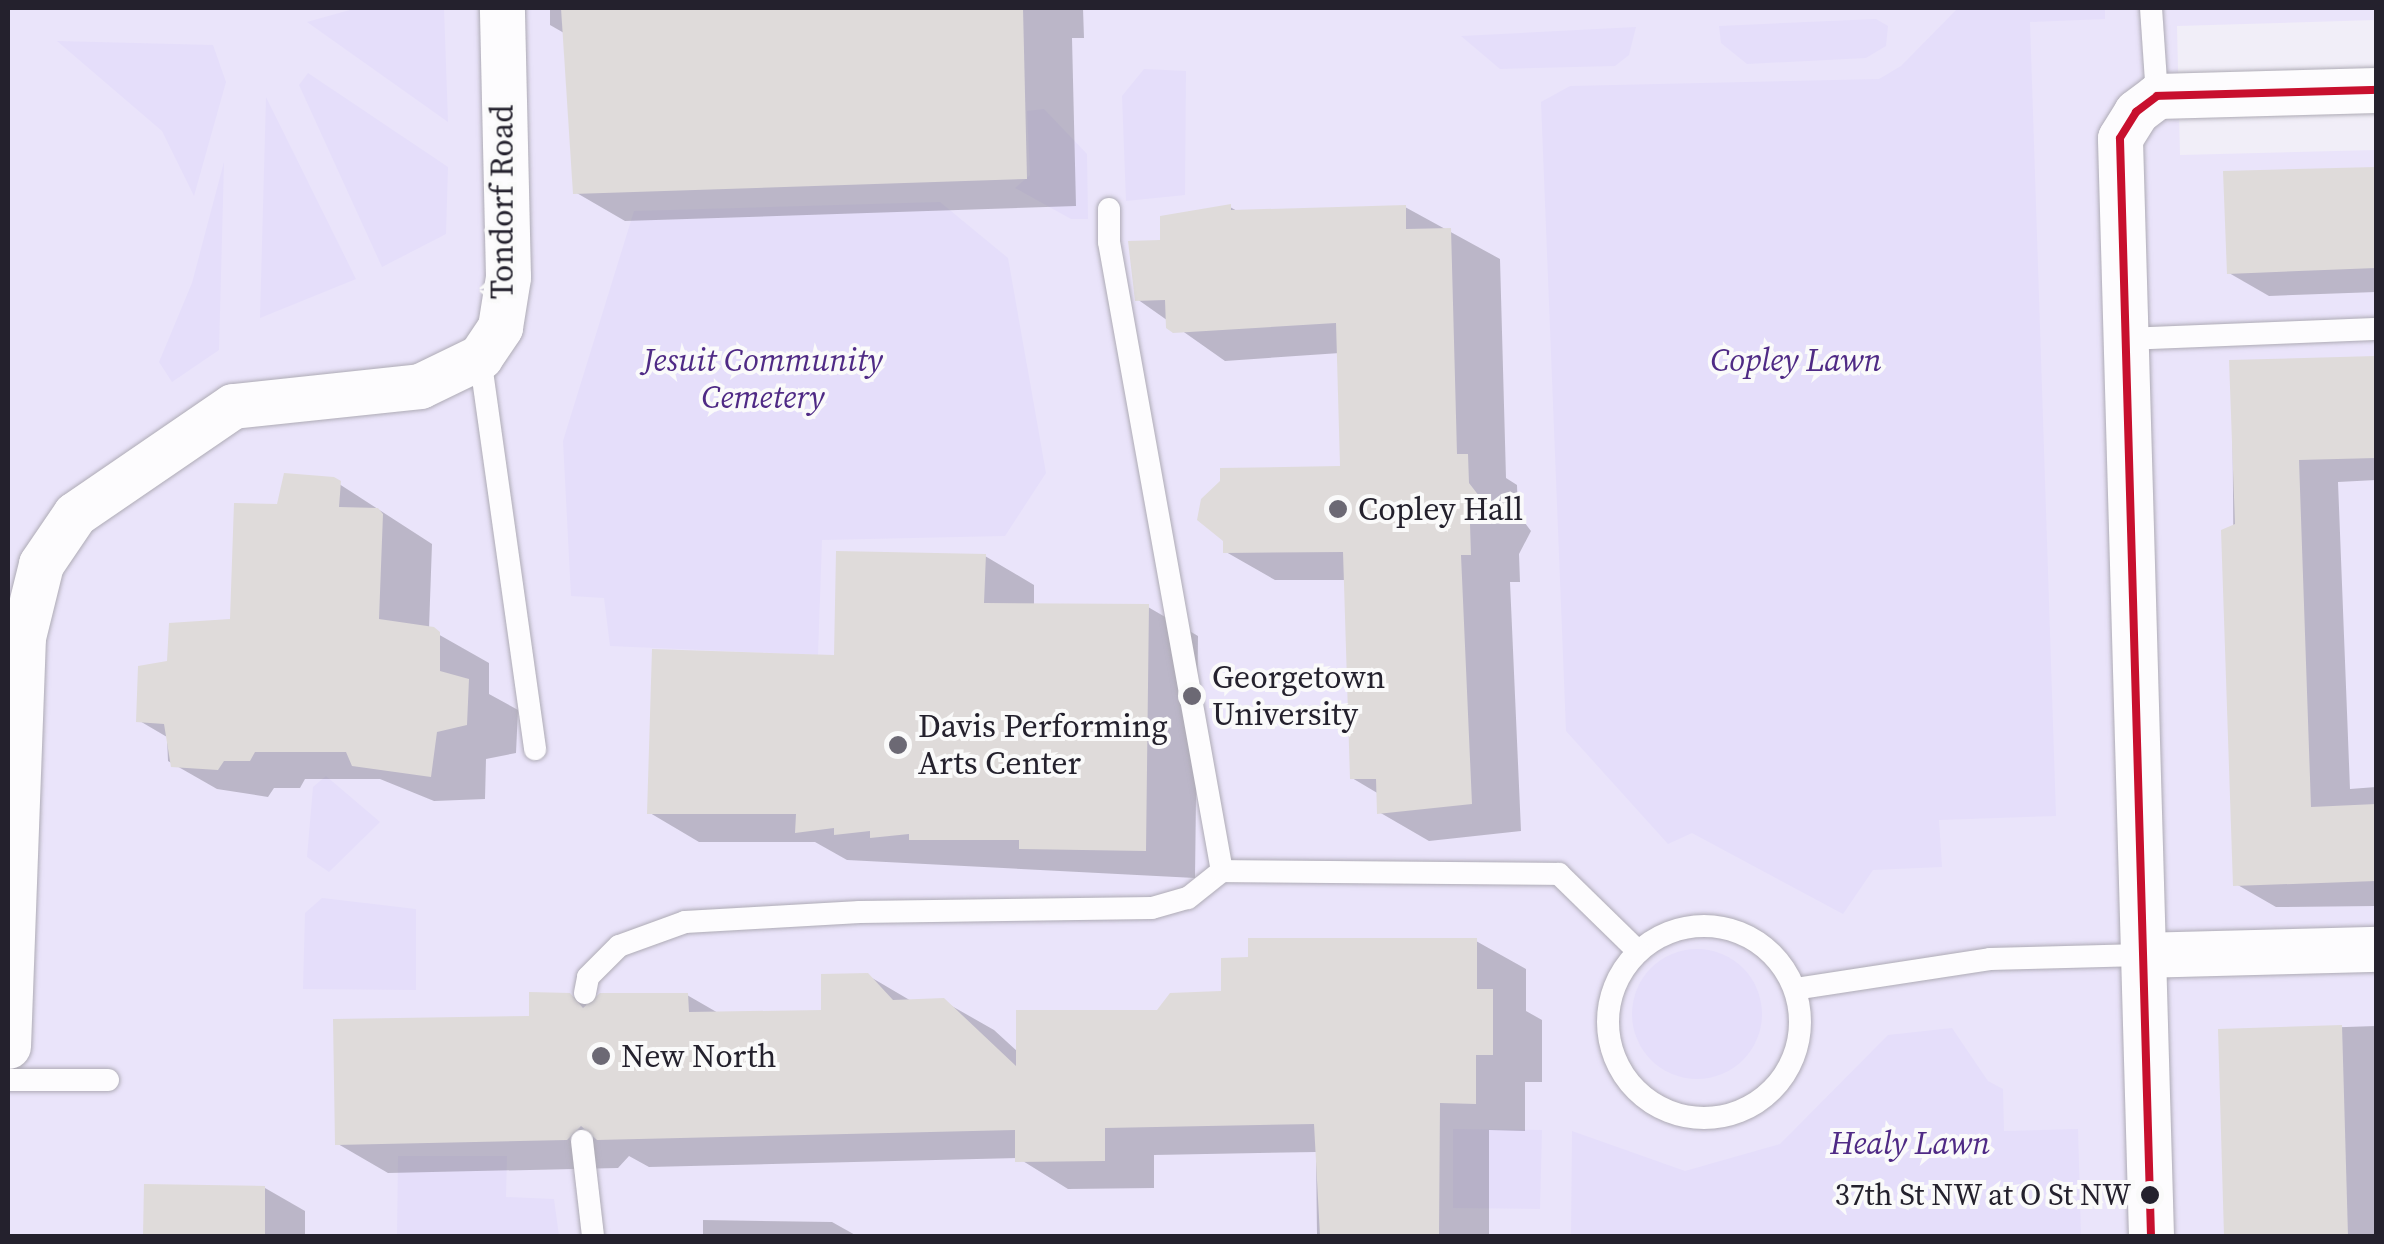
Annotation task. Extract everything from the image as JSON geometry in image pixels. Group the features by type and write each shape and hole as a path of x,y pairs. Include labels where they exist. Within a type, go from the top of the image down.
{"street":[{"name":"Tondorf Road","path":"480,357 500,327 508,277 502,8"},
{"path":"2151,1236 2118,156 2146,104 2376,90"},
{"path":"8,1046 23,638 32,586 51,546 75,514 233,406 420,386 480,357"},
{"path":"2142,955 2376,949"}],"lane":[{"path":"2146,104 2151,8"},
{"path":"1109,209 1109,242 1222,871"},
{"path":"2124,338 2376,329"},
{"path":"480,357 535,749"},
{"path":"585,993 588,977 619,946 646,931 684,922 860,912 1152,908 1188,898 1222,871 1559,874 1638,951"},
{"path":"1696,926 1727,928 1779,961 1795,988 1801,1020 1796,1052 1782,1081 1757,1104 1695,1118 1663,1110 1636,1092 1618,1066 1608,1005 1619,976 1638,951 1665,934 1696,926"},
{"path":"1795,988 1990,959 2142,955"},
{"path":"8,1080 108,1080"},
{"path":"582,1141 593,1236"}],"shaded area":[{"name":"Georgetown University","path":"8,8 2376,8 2376,20 2177,26 2180,155 2376,150 2376,1236 8,1236"}],"green space":[{"path":"357,8 444,8 448,122 307,22"},
{"name":"Copley Lawn","path":"1958,8 2105,8 2105,19 2030,22 2056,816 1939,820 1942,867 1873,870 1843,914 1692,833 1668,844 1566,731 1541,102 1570,86 1879,79 1901,66"},
{"path":"1876,19 1888,26 1886,46 1866,58 1747,64 1721,43 1719,26"},
{"path":"1636,27 1629,55 1615,66 1500,69 1461,36"},
{"path":"57,41 213,45 226,82 194,196 162,131"},
{"path":"1144,69 1186,71 1185,195 1126,201 1122,96"},
{"path":"308,73 448,167 446,234 382,267 299,85"},
{"path":"266,97 356,279 260,318"},
{"path":"1044,109 1087,154 1088,219 1071,219 1015,188 1030,175 1027,111"},
{"path":"224,162 219,350 172,382 159,362 192,283"},
{"name":"Jesuit Community Cemetery","path":"940,202 1008,258 1046,473 1005,536 822,540 818,655 610,646 604,598 571,596 563,441 634,211"},
{"path":"326,776 380,822 329,872 307,857 313,787"},
{"path":"322,898 416,909 416,990 303,989 305,913"},
{"path":"1697,949 1722,954 1743,968 1757,989 1762,1014 1757,1039 1743,1060 1722,1074 1697,1079 1672,1074 1651,1060 1637,1039 1632,1014 1637,989 1651,968 1672,954"},
{"name":"Healy Lawn","path":"1952,1028 1988,1081 2003,1089 2004,1131 2078,1129 2081,1236 1571,1236 1572,1131 1685,1171 1780,1144 1888,1035"},
{"path":"1453,1129 1542,1130 1540,1209 1453,1208"},
{"path":"398,1156 507,1156 506,1197 554,1199 559,1236 397,1236"}],"building":[{"path":"561,8 1023,8 1027,179 573,194"},
{"path":"2376,167 2376,268 2227,274 2223,171"},
{"name":"Copley Hall","path":"1231,204 1231,210 1406,205 1406,229 1451,228 1457,454 1468,454 1469,483 1483,501 1470,524 1471,555 1461,555 1472,804 1377,814 1376,779 1350,779 1343,552 1223,553 1223,541 1197,520 1201,499 1220,481 1220,468 1340,466 1336,323 1173,333 1166,328 1165,300 1135,301 1128,241 1160,240 1160,216"},
{"path":"2376,356 2376,458 2299,460 2311,807 2376,804 2376,881 2233,886 2221,530 2235,524 2229,360"},
{"path":"284,473 334,477 341,481 339,507 378,508 383,514 379,619 434,627 440,632 440,671 469,679 467,725 437,732 431,777 352,766 346,752 255,752 250,761 224,761 218,770 171,767 164,724 136,722 138,666 167,661 169,623 230,619 234,503 277,504"},
{"name":"Davis Performing Arts Center","path":"836,551 986,554 984,603 1149,604 1146,851 1019,849 1019,840 909,840 909,834 870,838 870,831 834,835 834,828 795,833 796,814 647,814 652,649 834,655"},
{"path":"1248,938 1477,938 1477,989 1493,989 1493,1055 1476,1055 1476,1104 1440,1103 1439,1236 1320,1236 1314,1124 1105,1128 1105,1161 1015,1162 1015,1130 597,1140 581,1126 567,1140 335,1145 333,1019 529,1016 529,992 570,993 583,1008 600,993 688,993 689,1012 821,1010 821,974 868,973 893,1000 944,998 1016,1066 1016,1010 1157,1010 1170,993 1221,991 1221,958 1248,957"},
{"path":"2342,1025 2348,1236 2224,1236 2218,1029"},
{"path":"144,1184 265,1186 265,1236 143,1236"}],"transit line":[{"path":"2151,1236 2120,138 2136,112 2157,96 2376,90"}],"place":[{"name":"Copley Hall","path":"1338,509"},
{"name":"Georgetown University","path":"1192,696"},
{"name":"Davis Performing Arts Center","path":"898,745"},
{"name":"New North","path":"601,1056"},
{"name":"37th St NW at O St NW","path":"2150,1195"}]}
